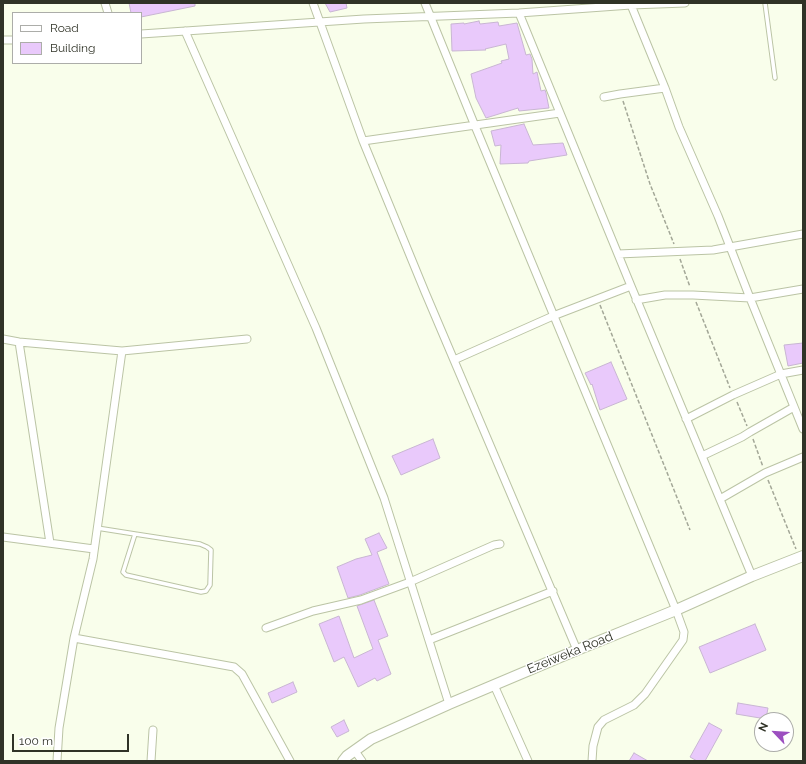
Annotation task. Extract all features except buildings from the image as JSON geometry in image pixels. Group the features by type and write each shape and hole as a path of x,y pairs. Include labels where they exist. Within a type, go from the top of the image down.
{"main road":[{"name":"Ezeiweka Road","path":"343,761 371,739 449,704 676,610 752,576 802,557"}],"street":[{"path":"313,3 362,141 577,650"},
{"path":"425,3 474,126 684,632 683,640 645,694 634,705 604,720 598,727 593,746 592,761"},
{"path":"546,3 549,11"},
{"path":"142,34 320,22 519,13 631,5 685,3"},
{"path":"631,5 665,88 679,127 718,216 803,429"},
{"path":"519,13 636,300 752,576"},
{"path":"185,31 316,328 384,498 449,704"},
{"path":"604,97 665,88"},
{"path":"362,141 560,113"},
{"path":"618,254 713,250 803,234"},
{"path":"454,360 553,316 631,286"},
{"path":"636,300 665,295 750,298 803,289"},
{"path":"3,339 19,342 122,351 248,339"},
{"path":"19,342 50,543"},
{"path":"57,761 59,728 74,638 93,558 122,351"},
{"path":"686,419 733,395 781,374 803,370"},
{"path":"702,456 742,437 794,407"},
{"path":"720,499 765,473 803,457"},
{"path":"3,537 94,549"},
{"path":"266,628 313,611 361,600 410,582 494,545 500,544"},
{"path":"429,640 552,591"},
{"path":"74,638 234,667 242,674 290,761"},
{"path":"494,685 528,761"},
{"path":"151,761 153,730"},
{"path":"355,751 362,761"}],"lane":[{"path":"765,3 775,78"},
{"path":"97,528 200,544 211,550 210,585 206,591 201,592 126,575 123,572 135,534"}],"path":[{"path":"620,94 650,184 678,252 693,295 733,395 750,432 765,473 802,557"},
{"path":"598,299 690,530"}]}
